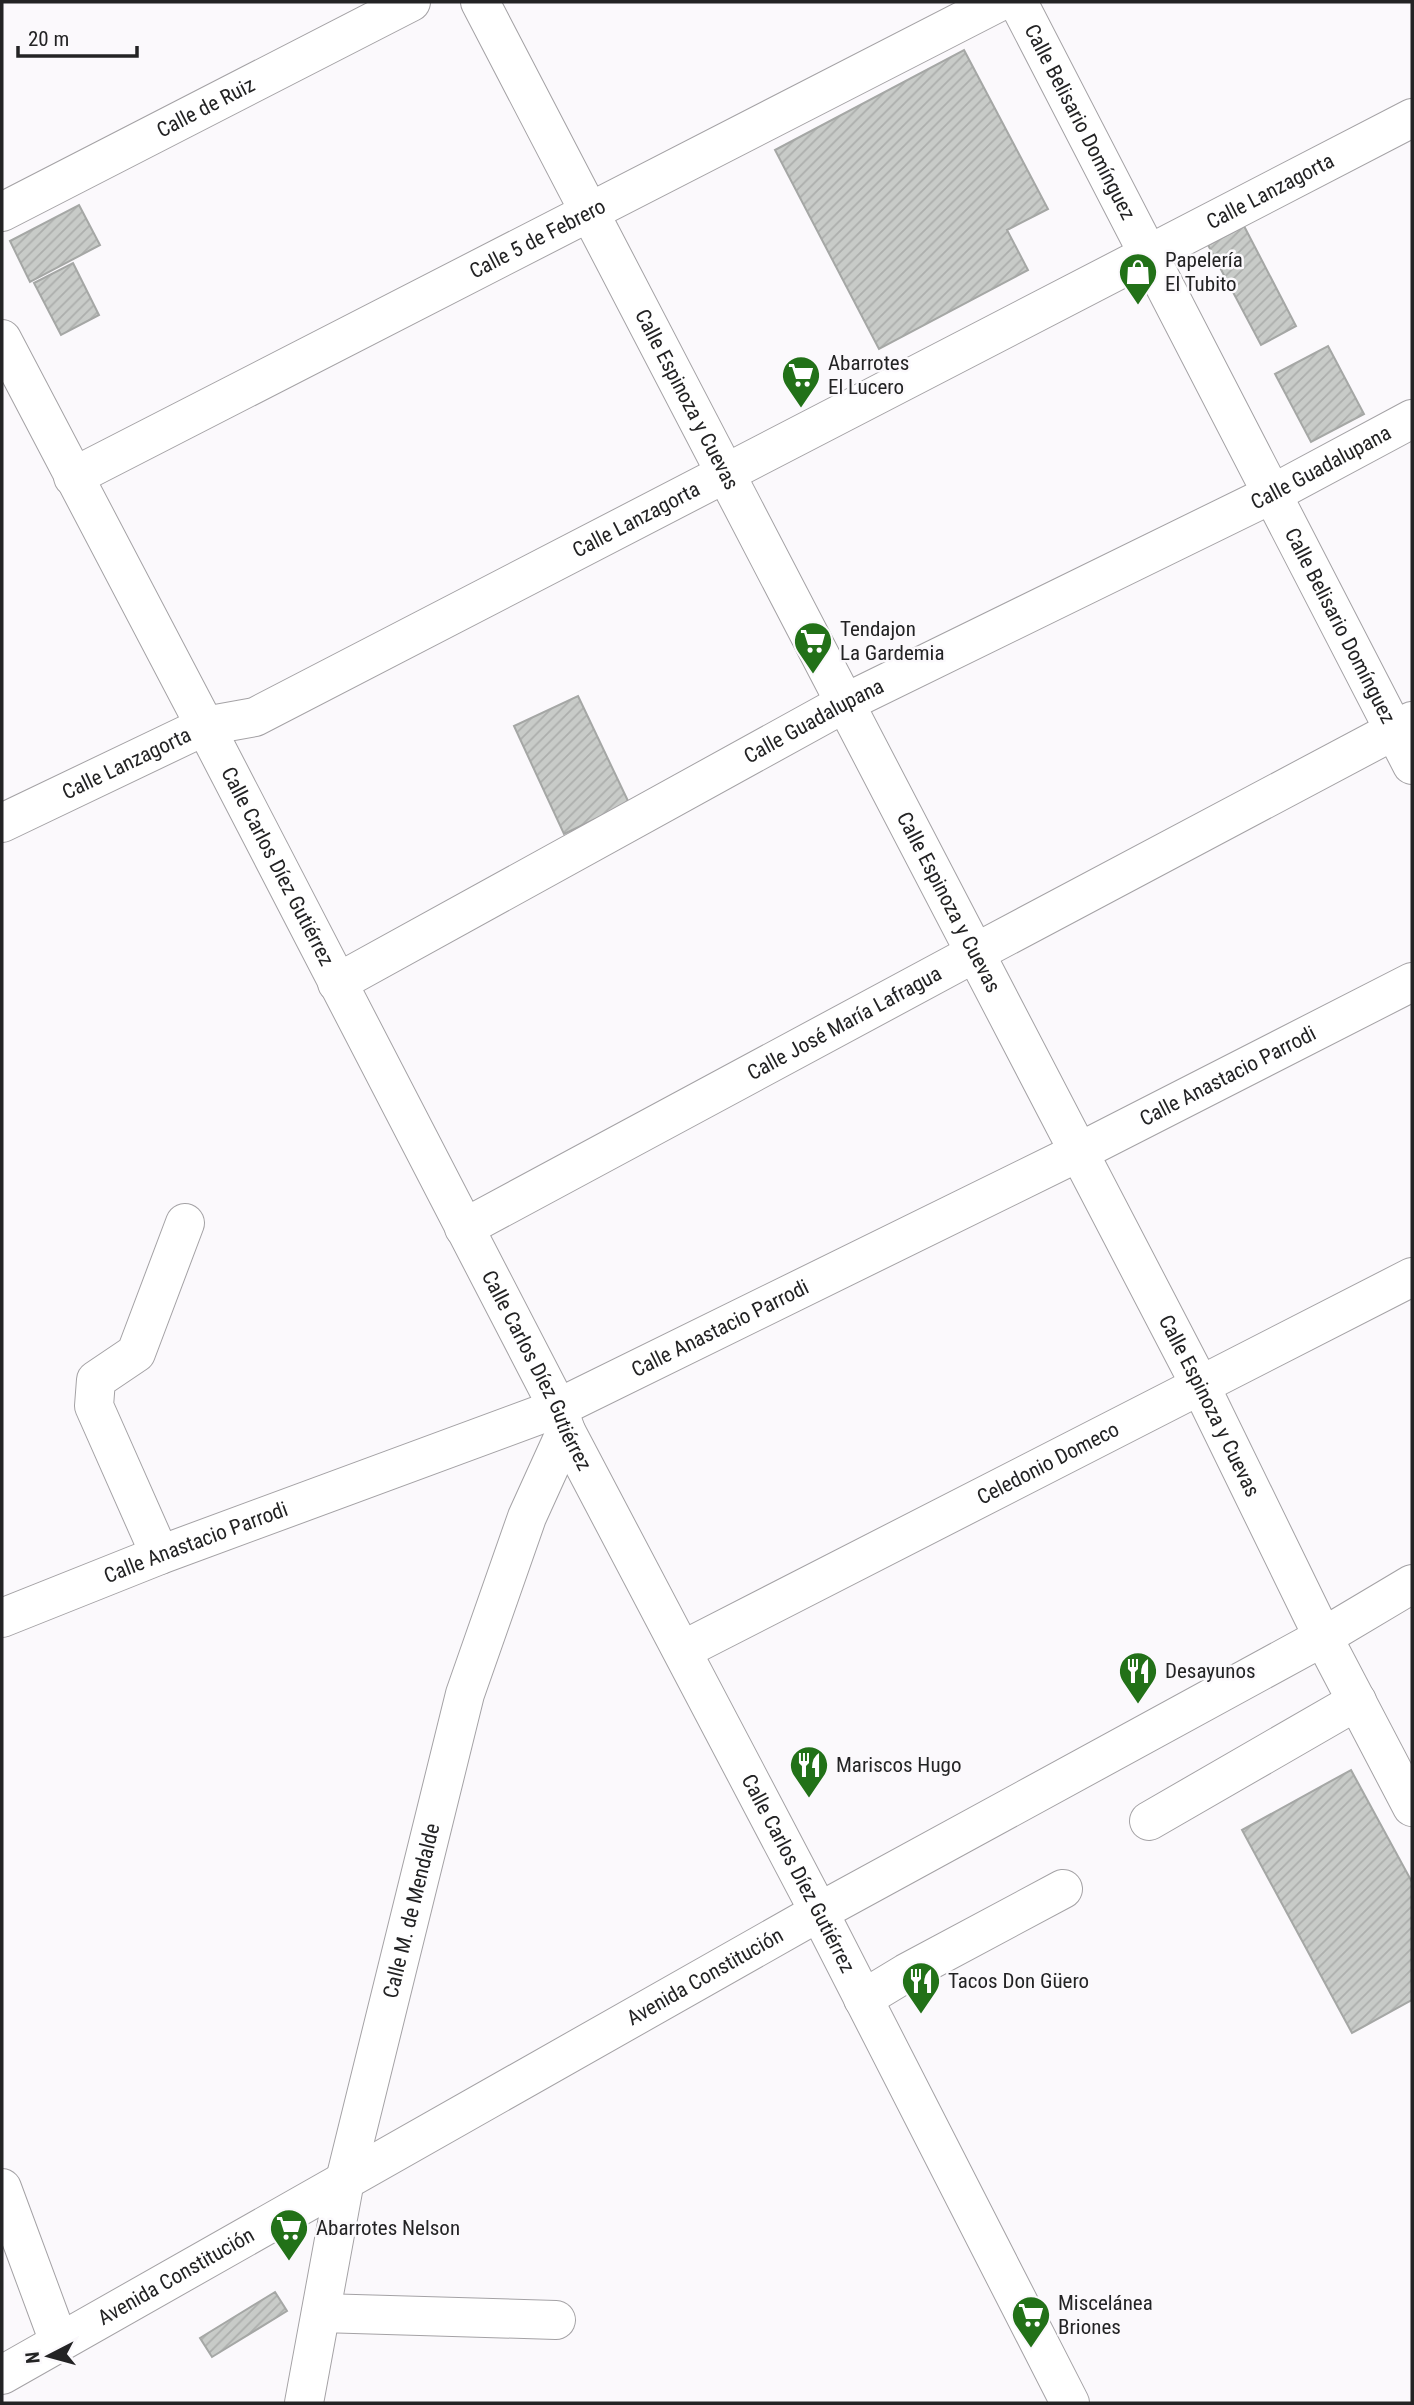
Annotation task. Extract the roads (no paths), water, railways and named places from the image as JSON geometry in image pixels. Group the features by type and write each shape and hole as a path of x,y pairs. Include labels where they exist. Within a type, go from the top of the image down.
{"street":[{"name":"Calle de Ruiz","path":"2,212 411,2"},
{"name":"Calle Espinoza y Cuevas","path":"480,2 1079,1152 1199,1385 1323,1637 1412,1807"},
{"name":"Calle 5 de Febrero","path":"73,477 999,2"},
{"name":"Calle Belisario Domínguez","path":"1018,2 1272,494 1403,726 1412,765"},
{"name":"Calle Lanzagorta","path":"2,823 205,726 255,718 1412,118"},
{"name":"Calle Carlos Díez Gutiérrez","path":"2,339 819,1912 1070,2403"},
{"name":"Calle Guadalupana","path":"337,983 845,703 1272,494 1412,419"},
{"name":"Calle José María Lafragua","path":"464,1228 1403,726"},
{"name":"Calle Anastacio Parrodi","path":"2,1618 160,1555 562,1420 1412,982"},
{"path":"160,1555 94,1406 96,1380 136,1353 185,1223"},
{"name":"Celedonio Domeco","path":"683,1650 1412,1277"},
{"name":"Calle M. de Mendalde","path":"304,2403 345,2180 465,1694 562,1420"},
{"name":"Avenida Constitución","path":"2,2375 819,1912 1323,1637 1412,1584"},
{"path":"1149,1821 1357,1701"},
{"path":"863,1998 1063,1889"},
{"path":"2,2188 59,2342"},
{"path":"321,2313 556,2320"}],"place":[{"name":"Papelería El Tubito","path":"1138,306"},
{"name":"Abarrotes El Lucero","path":"801,409"},
{"name":"Tendajon La Gardemia","path":"813,675"},
{"name":"Desayunos","path":"1138,1705"},
{"name":"Mariscos Hugo","path":"809,1799"},
{"name":"Tacos Don Güero","path":"921,2015"},
{"name":"Abarrotes Nelson","path":"289,2262"},
{"name":"Miscelánea Briones","path":"1031,2349"}]}
